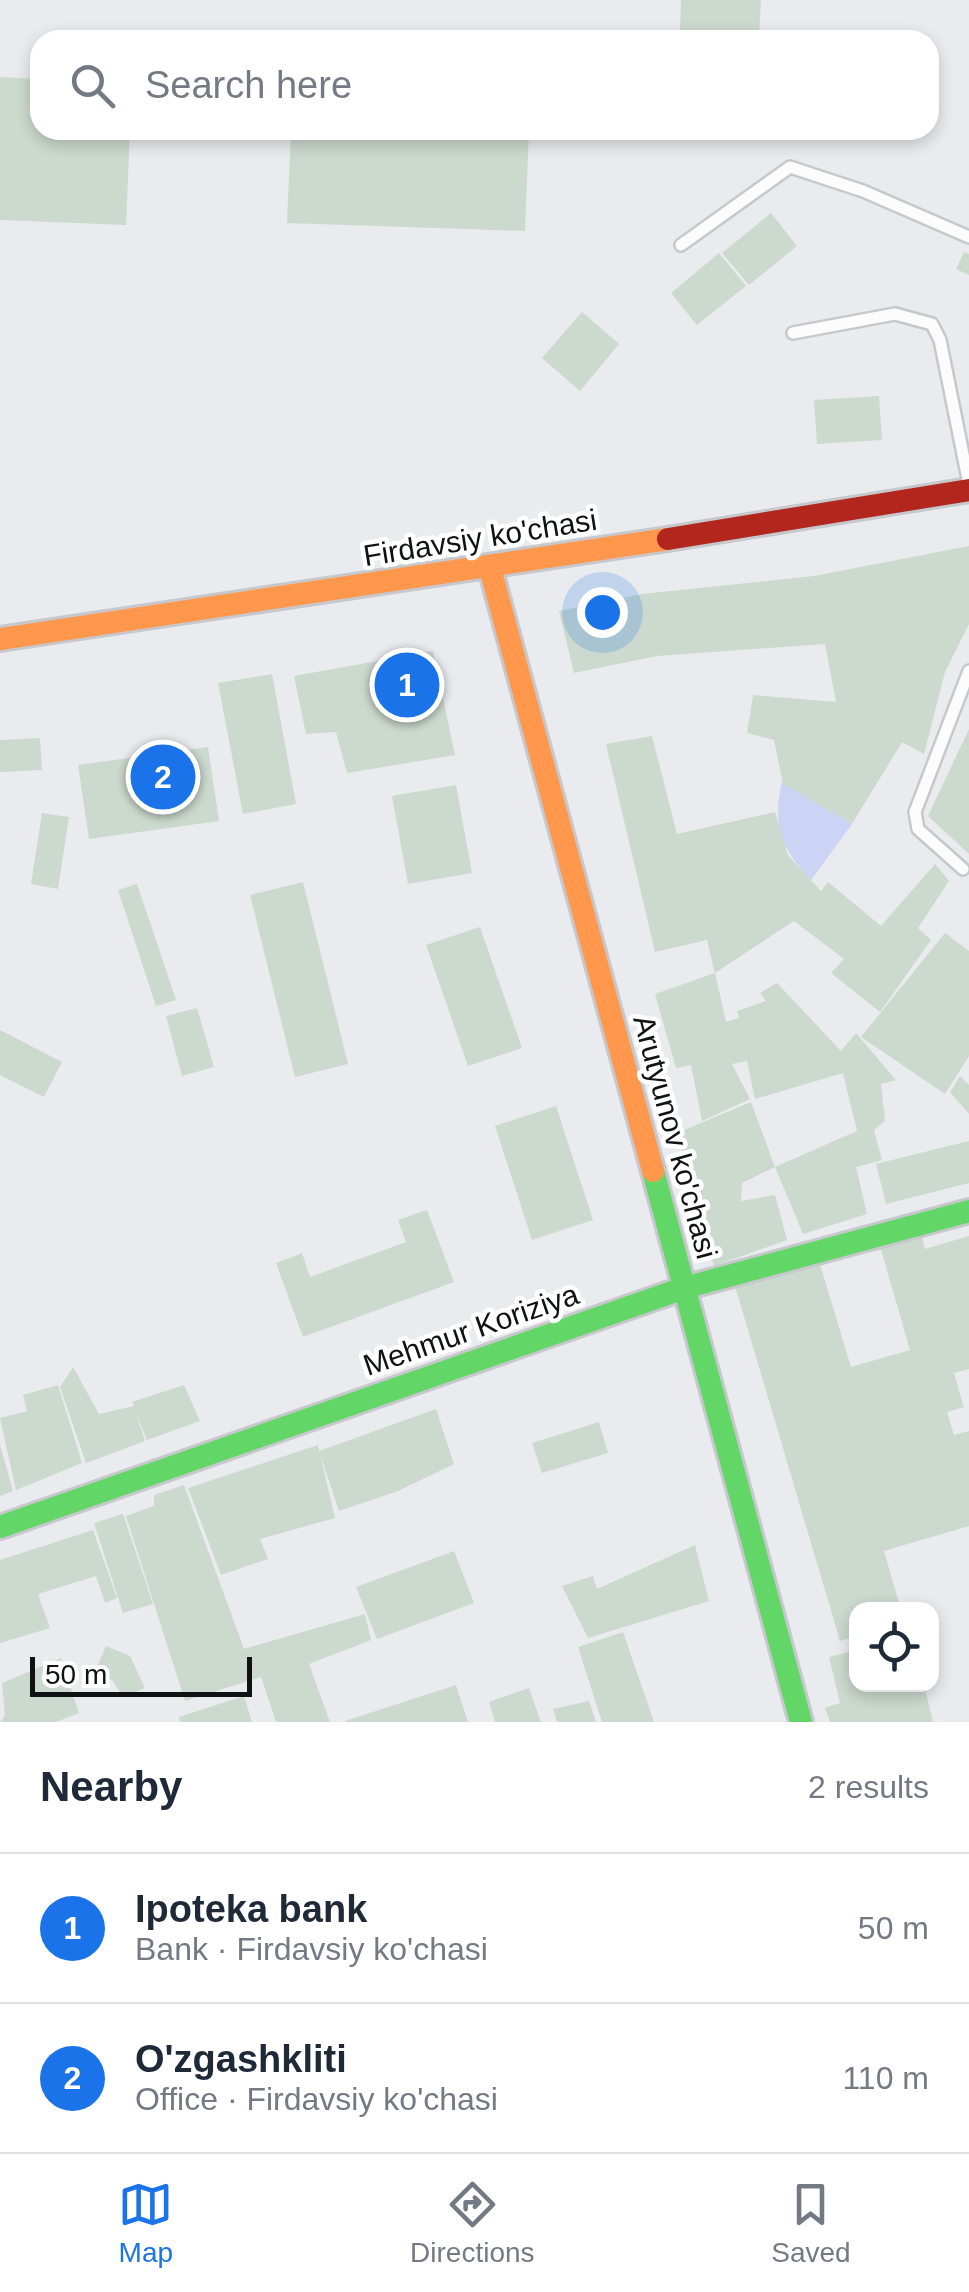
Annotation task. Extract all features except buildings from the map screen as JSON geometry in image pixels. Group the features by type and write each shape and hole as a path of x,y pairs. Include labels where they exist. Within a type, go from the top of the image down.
{"street":[{"name":"Firdavsiy ko'chasi","path":"0,639 490,568 969,487"},
{"name":"Arutyunov ko'chasi","path":"490,568 802,1722"},
{"name":"Mehmur Koriziya","path":"0,1527 684,1288 969,1212"}],"lane":[{"path":"681,245 790,167 863,190 969,237"},
{"path":"793,332 895,314 932,324 940,340 969,487"},
{"path":"963,869 918,829 915,812 969,670"}],"shaded area":[{"path":"782,781 852,824 811,880 792,857 781,835 778,810"}],"traffic: fast":[{"path":"653,1171 801,1722"},
{"path":"0,1527 684,1288 969,1211"}],"traffic: slow":[{"path":"0,639 668,539"},
{"path":"490,568 653,1171"}],"traffic: jam":[{"path":"668,539 969,490"}],"place":[{"name":"Ipoteka bank","path":"407,685"},
{"name":"O'zgashkliti","path":"163,777"}]}
